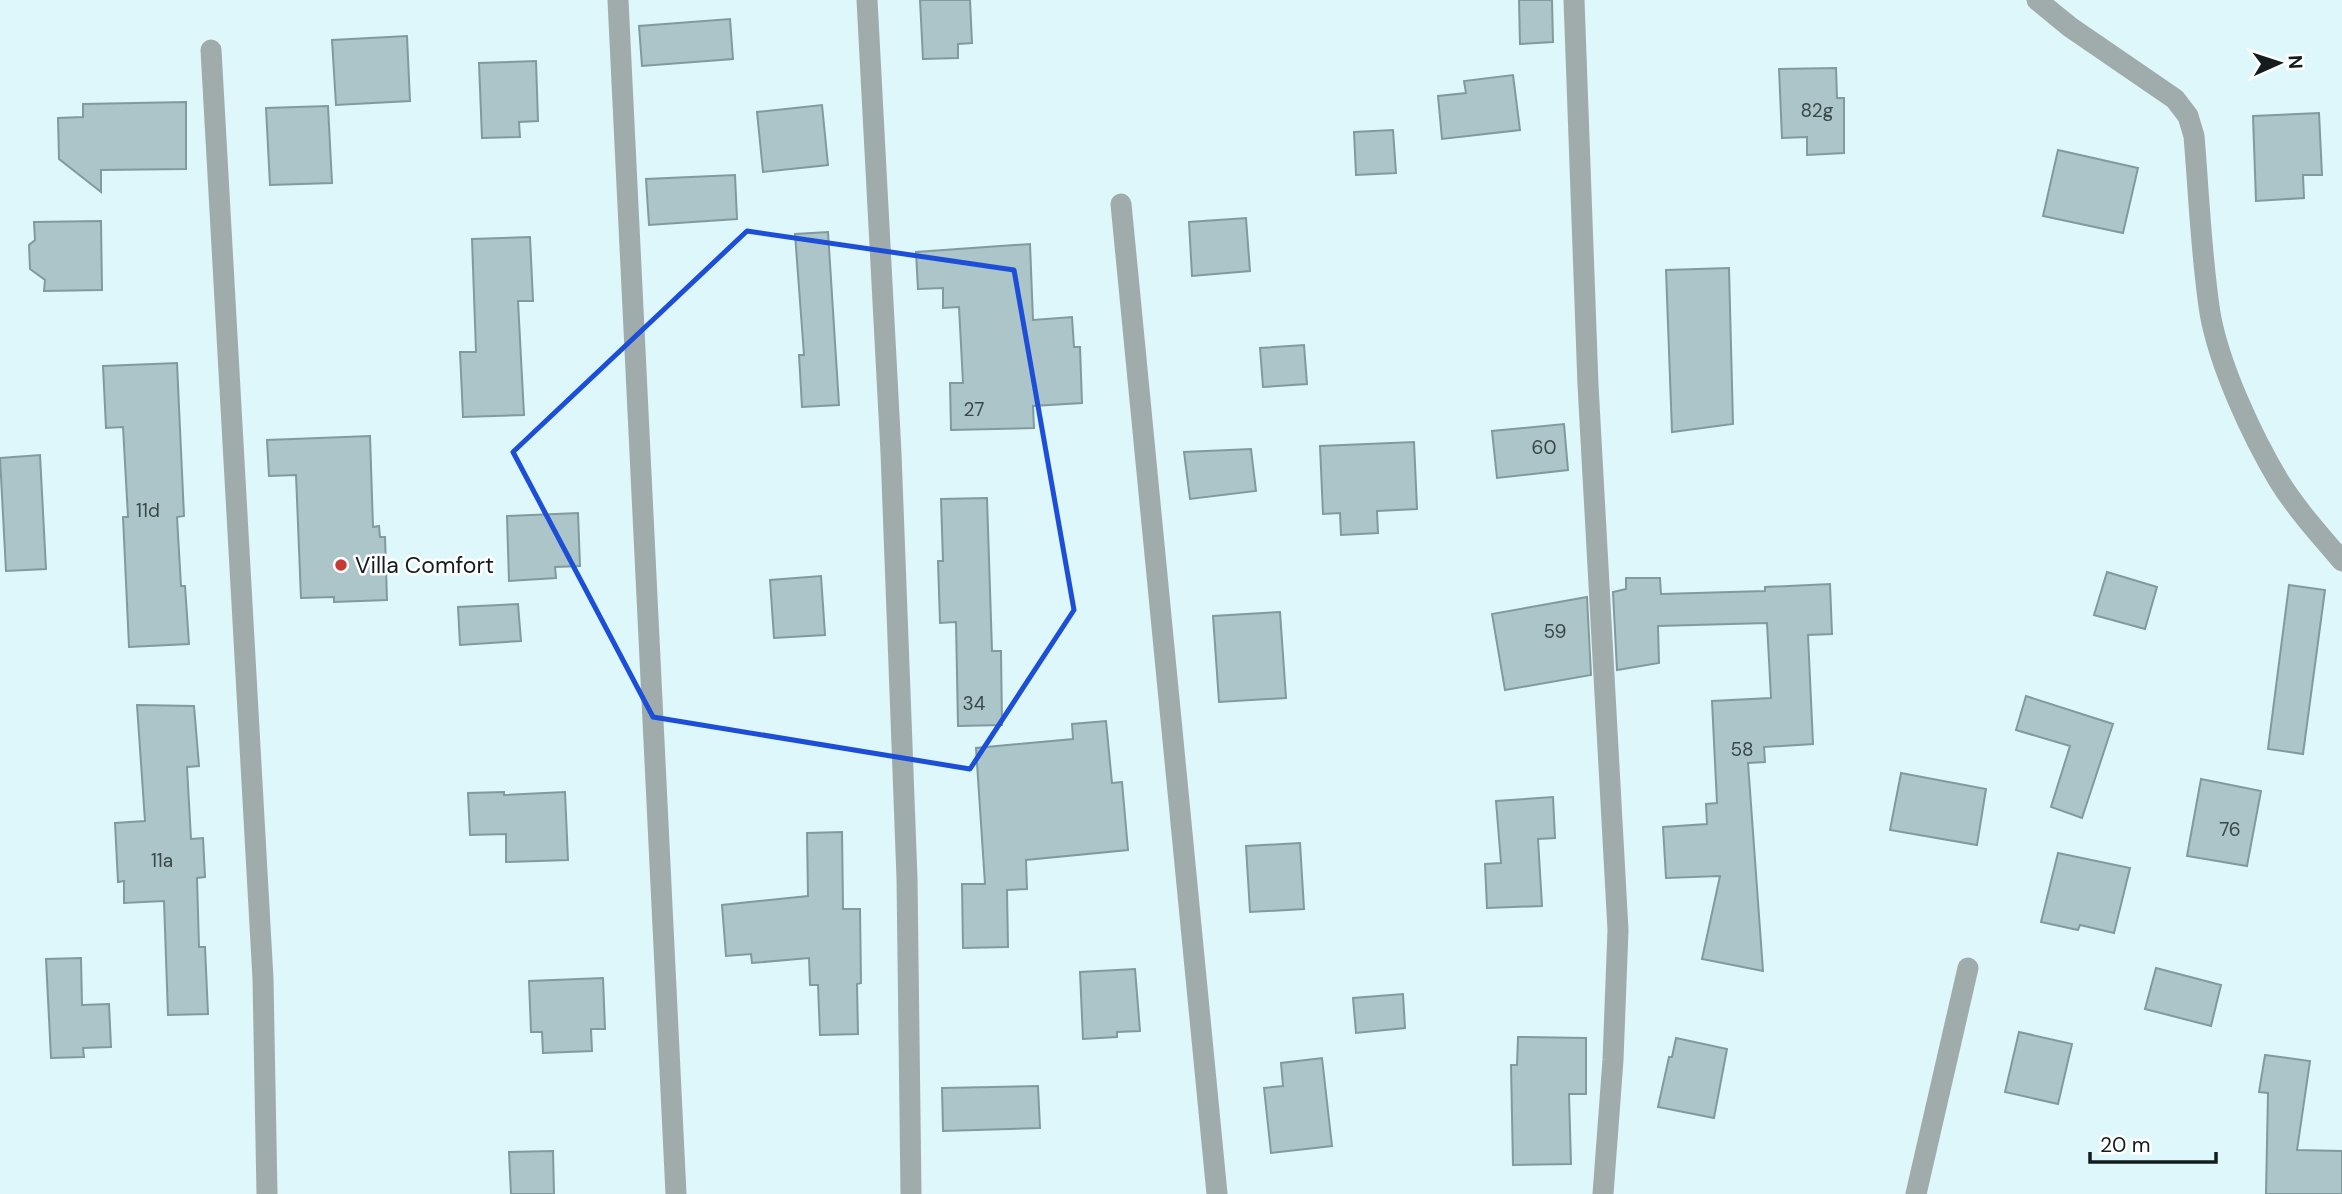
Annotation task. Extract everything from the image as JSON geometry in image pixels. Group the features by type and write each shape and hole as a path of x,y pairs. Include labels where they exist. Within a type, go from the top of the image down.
{"street":[{"path":"618,0 676,1194"},
{"path":"867,0 891,453 907,877 911,1194"},
{"path":"1574,0 1589,413 1618,930 1603,1194"},
{"path":"2037,0 2070,27 2157,85 2175,99 2188,116 2194,136 2211,315 2220,348 2250,422 2279,480 2300,511 2342,561"},
{"path":"211,50 263,979 267,1194"},
{"path":"1121,204 1217,1194"},
{"path":"1916,1194 1968,968"}],"highlighted area":[{"path":"747,231 1014,270 1074,610 970,769 653,717 513,452"}],"building":[{"path":"920,0 970,0 972,43 958,44 958,58 923,59"},
{"path":"1519,0 1552,0 1553,42 1520,44"},
{"path":"730,19 733,59 642,66 639,26"},
{"path":"407,36 410,101 336,105 332,40"},
{"path":"536,61 538,121 519,122 520,137 482,138 479,63"},
{"path":"1836,68 1837,98 1844,98 1844,153 1807,155 1807,137 1782,138 1779,69"},
{"path":"1513,75 1520,130 1442,139 1438,96 1466,93 1464,81"},
{"path":"186,102 186,169 101,170 101,192 59,159 58,118 83,117 83,104"},
{"path":"822,105 828,165 763,172 757,112"},
{"path":"328,106 332,183 270,185 266,108"},
{"path":"2319,113 2322,175 2303,175 2304,198 2256,201 2253,116"},
{"path":"1393,130 1396,173 1356,175 1354,132"},
{"path":"2058,150 2138,168 2123,233 2043,216"},
{"path":"735,175 737,219 649,225 646,179"},
{"path":"1246,218 1250,271 1192,276 1189,222"},
{"path":"101,221 102,290 44,291 45,280 30,269 29,245 35,240 34,222"},
{"path":"828,232 839,405 802,407 799,355 804,355 795,234"},
{"path":"530,237 533,301 518,301 524,415 463,417 460,352 476,352 472,239"},
{"path":"1030,244 1033,320 1072,317 1074,347 1080,347 1082,403 1033,406 1034,428 951,430 950,383 963,383 959,307 943,308 943,288 918,289 916,252"},
{"path":"1729,268 1733,424 1672,432 1666,270"},
{"path":"1304,345 1307,384 1263,387 1260,348"},
{"path":"177,363 184,516 177,517 181,586 185,586 189,644 129,647 123,517 128,517 123,427 106,428 103,366"},
{"path":"1564,424 1568,470 1497,478 1492,431"},
{"path":"370,436 373,527 379,526 380,537 385,537 387,600 334,602 334,597 301,598 296,475 269,476 267,440"},
{"path":"1414,442 1417,509 1377,511 1378,533 1341,535 1340,513 1323,514 1320,446"},
{"path":"1251,449 1256,491 1190,499 1184,452"},
{"path":"40,455 46,569 6,571 0,458"},
{"path":"987,498 992,651 1001,651 1002,725 958,726 956,622 940,623 938,561 943,561 941,499"},
{"path":"578,513 580,566 555,567 556,578 509,581 507,516"},
{"path":"2107,572 2157,587 2145,629 2094,615"},
{"path":"821,576 825,635 774,638 770,580"},
{"path":"1626,578 1660,578 1661,594 1765,591 1765,587 1830,584 1832,634 1808,635 1813,744 1764,747 1765,762 1748,763 1763,971 1702,959 1720,876 1666,878 1663,827 1707,824 1706,804 1717,803 1712,701 1771,698 1767,623 1658,626 1659,663 1617,670 1613,592 1626,589"},
{"path":"2289,585 2325,590 2303,754 2268,749"},
{"path":"1587,597 1591,675 1505,690 1492,614"},
{"path":"518,604 521,641 460,645 458,607"},
{"path":"1280,612 1286,698 1219,702 1213,616"},
{"path":"2026,696 2113,724 2082,818 2051,807 2070,746 2016,730"},
{"path":"137,705 194,706 199,766 187,767 191,839 203,838 205,877 197,878 199,947 205,947 208,1014 168,1015 164,901 124,903 124,881 118,882 115,823 145,821"},
{"path":"1106,721 1112,783 1122,782 1128,850 1026,860 1027,889 1007,890 1008,947 963,948 962,884 985,884 976,748 1073,739 1072,724"},
{"path":"1901,773 1986,789 1977,845 1890,830"},
{"path":"2201,779 2261,791 2247,866 2187,856"},
{"path":"504,792 504,795 565,792 568,860 506,862 506,834 470,835 468,793"},
{"path":"1553,797 1555,838 1538,839 1542,906 1487,908 1485,864 1501,863 1496,801"},
{"path":"842,832 843,909 860,909 861,983 857,984 858,1034 820,1035 818,985 810,985 809,958 752,963 751,954 726,956 722,905 808,896 807,833"},
{"path":"1300,843 1304,909 1250,912 1246,846"},
{"path":"2058,853 2130,868 2114,933 2080,925 2078,930 2041,922"},
{"path":"81,958 82,1005 109,1004 111,1047 83,1048 84,1057 51,1058 46,959"},
{"path":"2156,968 2221,985 2211,1026 2145,1009"},
{"path":"1135,969 1140,1031 1117,1032 1117,1037 1083,1039 1080,972"},
{"path":"603,978 605,1029 591,1029 592,1051 543,1053 542,1032 531,1032 529,981"},
{"path":"1403,994 1405,1028 1356,1033 1353,998"},
{"path":"2019,1032 2072,1044 2058,1104 2005,1092"},
{"path":"1518,1037 1586,1038 1586,1094 1569,1094 1571,1164 1513,1165 1511,1065 1517,1065"},
{"path":"1676,1038 1727,1049 1714,1118 1658,1107"},
{"path":"2265,1055 2310,1061 2297,1150 2342,1151 2342,1194 2266,1194 2268,1093 2259,1092"},
{"path":"1322,1058 1332,1146 1271,1153 1264,1088 1283,1086 1281,1063"},
{"path":"1038,1086 1040,1128 943,1131 942,1088"},
{"path":"553,1151 554,1194 511,1194 509,1152"}],"place":[{"name":"Villa Comfort","path":"341,565"}]}
